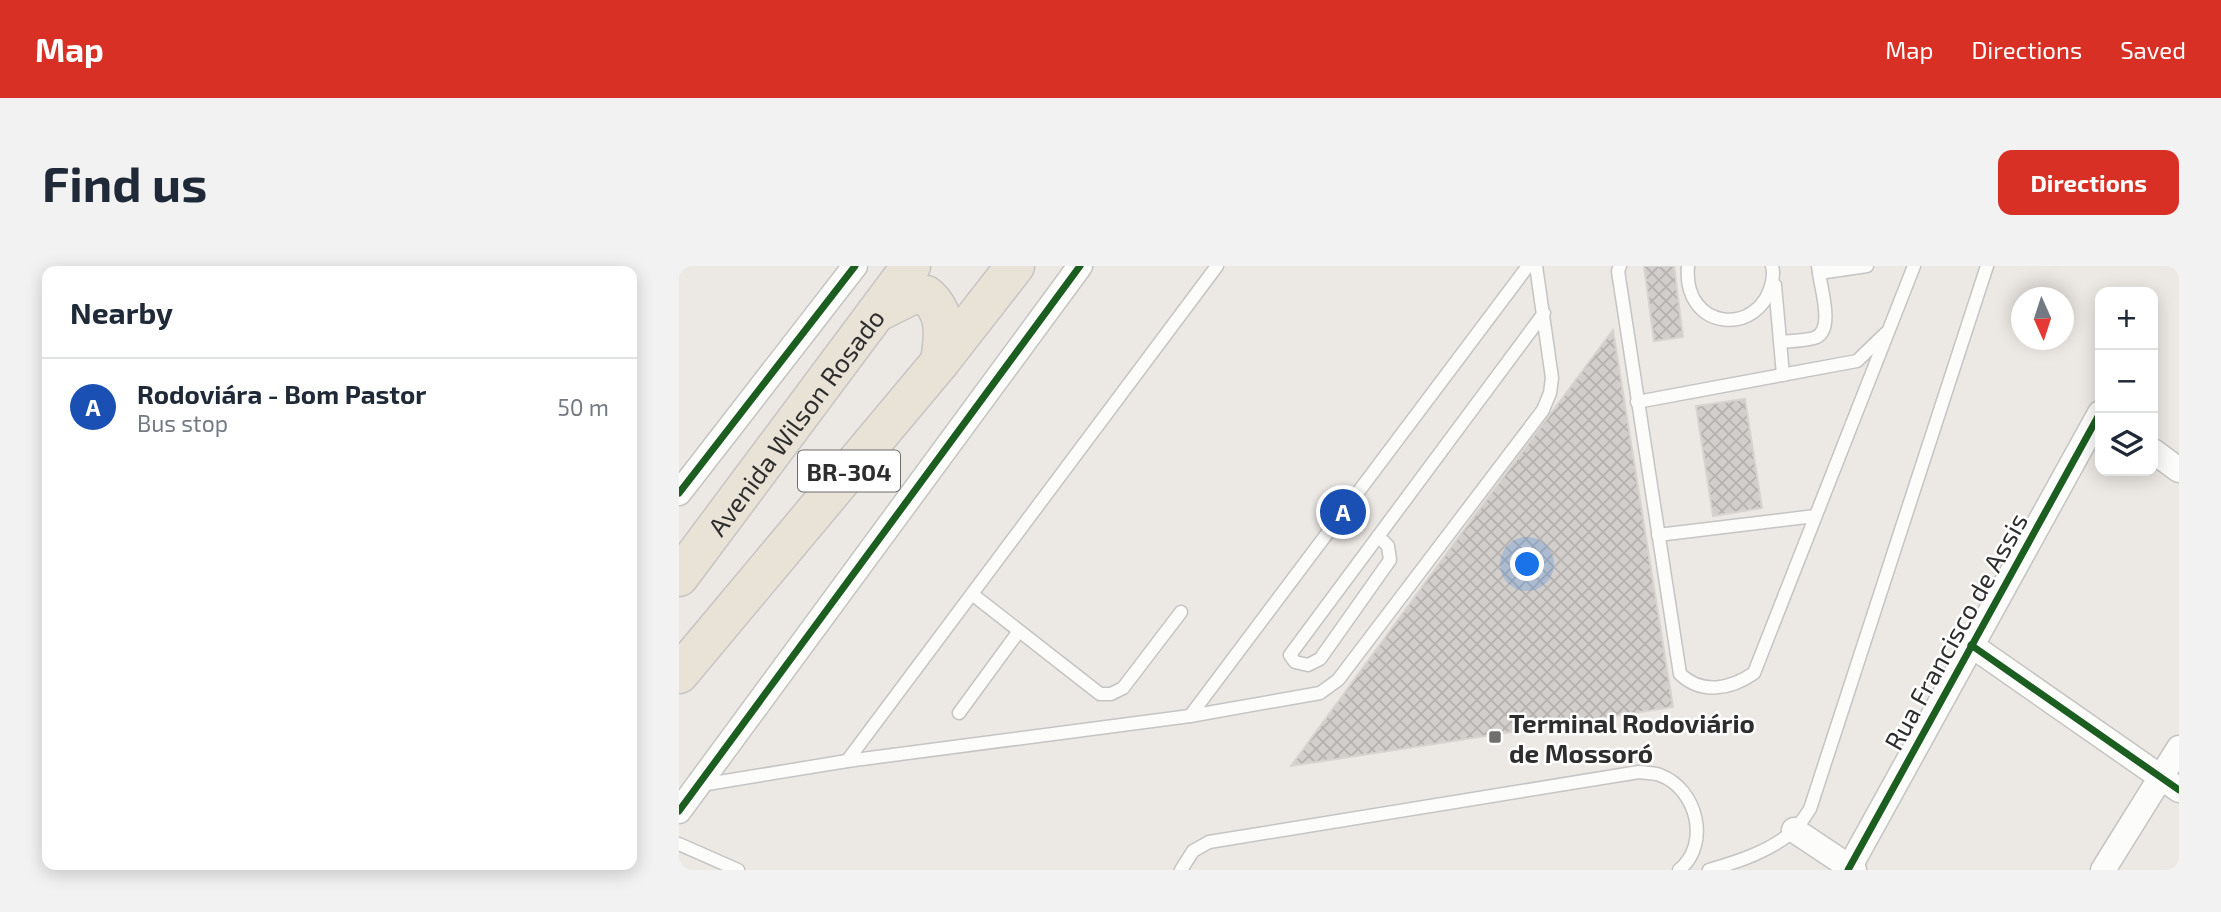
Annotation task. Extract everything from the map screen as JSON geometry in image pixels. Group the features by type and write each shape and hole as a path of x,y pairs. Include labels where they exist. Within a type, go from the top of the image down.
{"highway":[{"name":"Avenida Wilson Rosado","path":"679,577 911,266"},
{"name":"BR-304","path":"679,674 940,362 1015,266"},
{"path":"873,315 912,295 926,295 936,303 941,315 944,336 940,362"}],"street":[{"path":"679,493 855,266"},
{"path":"679,810 1080,266"},
{"name":"Rua Francisco de Assis","path":"1850,869 2095,422"},
{"path":"2158,455 2179,470"},
{"path":"1972,645 2169,783"},
{"path":"2103,870 2169,783 2179,748"},
{"path":"1794,830 1850,869"}],"lane":[{"path":"847,761 1217,266"},
{"path":"1190,716 1528,266"},
{"path":"698,785 847,761 1190,716 1320,693 1338,680 1543,410 1550,393 1552,378 1536,266"},
{"path":"1620,266 1618,271 1637,402 1681,674 1690,684 1702,688 1722,687 1742,681 1754,673 1914,266"},
{"path":"1688,266 1690,291 1697,306 1708,316 1723,320 1748,316 1760,307 1769,294 1773,269"},
{"path":"1781,342 1816,338 1822,332 1826,324 1818,269 1867,266"},
{"path":"1709,870 1741,861 1794,830 1810,808 1987,266"},
{"path":"1773,269 1783,375"},
{"path":"1378,536 1388,546 1391,561 1320,659 1308,665 1295,662 1290,655 1378,536 1544,313"},
{"path":"1637,402 1857,361 1888,331"},
{"path":"1658,535 1815,516"},
{"path":"972,594 1100,694 1111,694 1123,688 1181,612"},
{"path":"959,713 1019,631"},
{"path":"1181,870 1193,851 1209,842 1639,772 1660,775 1677,787 1691,803 1699,824 1686,865 1679,870"},
{"path":"679,844 738,870"}],"building":[{"path":"1644,266 1674,266 1683,337 1654,341"},
{"path":"1613,330 1673,707 1291,766 1452,546"},
{"path":"1745,399 1762,508 1713,516 1696,406"}],"cycle path":[{"path":"679,493 855,266"},
{"path":"679,811 1080,266"},
{"path":"1848,870 2095,422"},
{"path":"1971,645 2179,790"}],"place":[{"name":"Rodoviára - Bom Pastor","path":"1343,512"},
{"name":"Terminal Rodoviário de Mossoró","path":"1495,737"}]}
